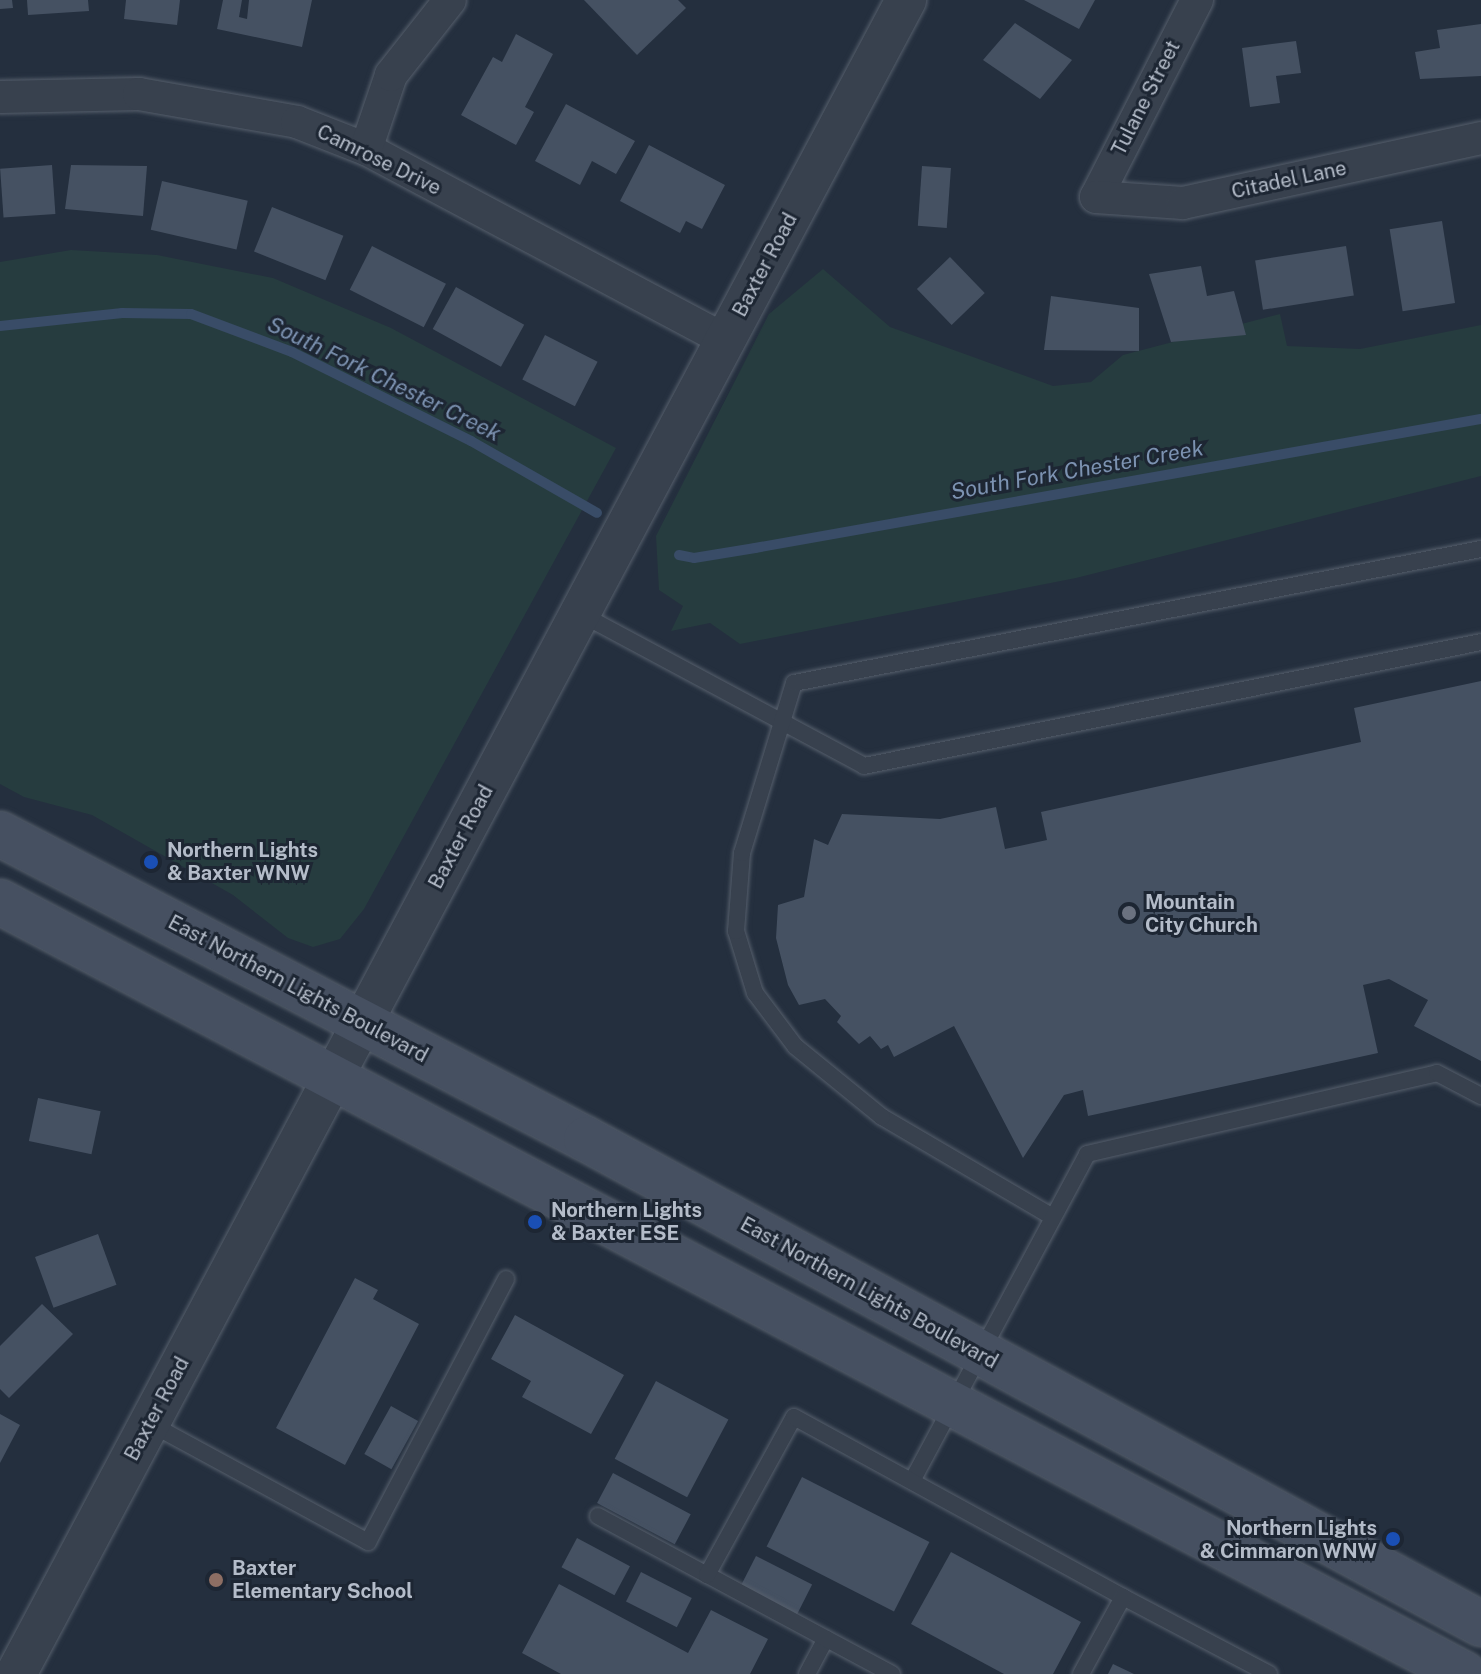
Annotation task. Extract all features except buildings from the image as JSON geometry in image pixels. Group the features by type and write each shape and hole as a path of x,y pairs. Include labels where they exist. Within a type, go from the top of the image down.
{"main road":[{"name":"East Northern Lights Boulevard","path":"0,834 363,1022 1481,1624"},
{"path":"0,902 1464,1674"}],"street":[{"path":"366,149 391,75 450,0"},
{"name":"Baxter Road","path":"16,1674 906,0"},
{"name":"Tulane Street","path":"1096,197 1197,0"},
{"name":"Camrose Drive","path":"0,97 139,94 297,122 366,149 725,340"},
{"name":"Citadel Lane","path":"1096,197 1183,203 1481,138"}],"lane":[{"path":"1051,1216 882,1117 795,1046 755,993 736,931 742,853 762,779 785,720 794,683 1481,549"},
{"path":"579,613 785,720 864,766 1481,642"},
{"path":"912,1481 1051,1216 1087,1154 1437,1073 1481,1096"},
{"path":"149,1423 368,1542 506,1279"},
{"path":"707,1575 794,1417 1269,1674"},
{"path":"598,1516 892,1674"},
{"path":"1081,1674 1123,1597"},
{"path":"807,1674 826,1639"}],"green space":[{"path":"71,250 157,255 273,278 391,328 616,448 364,909 340,939 313,947 288,938 233,895 92,815 24,797 0,784 0,262"},
{"path":"823,269 890,327 1053,386 1091,382 1123,355 1280,314 1287,346 1360,349 1481,325 1481,476 1076,578 740,644 710,623 671,631 683,606 659,590 656,536 769,314"}],"waterway":[{"name":"South Fork Chester Creek","path":"0,326 122,313 191,314 292,352 471,441 597,513"},
{"name":"South Fork Chester Creek","path":"679,555 694,558 755,548 1481,419"}],"place":[{"name":"Northern Lights & Baxter WNW","path":"151,862"},
{"name":"Mountain City Church","path":"1129,913"},
{"name":"Northern Lights & Baxter ESE","path":"535,1222"},
{"name":"Northern Lights & Cimmaron WNW","path":"1393,1539"},
{"name":"Baxter Elementary School","path":"216,1580"}]}
